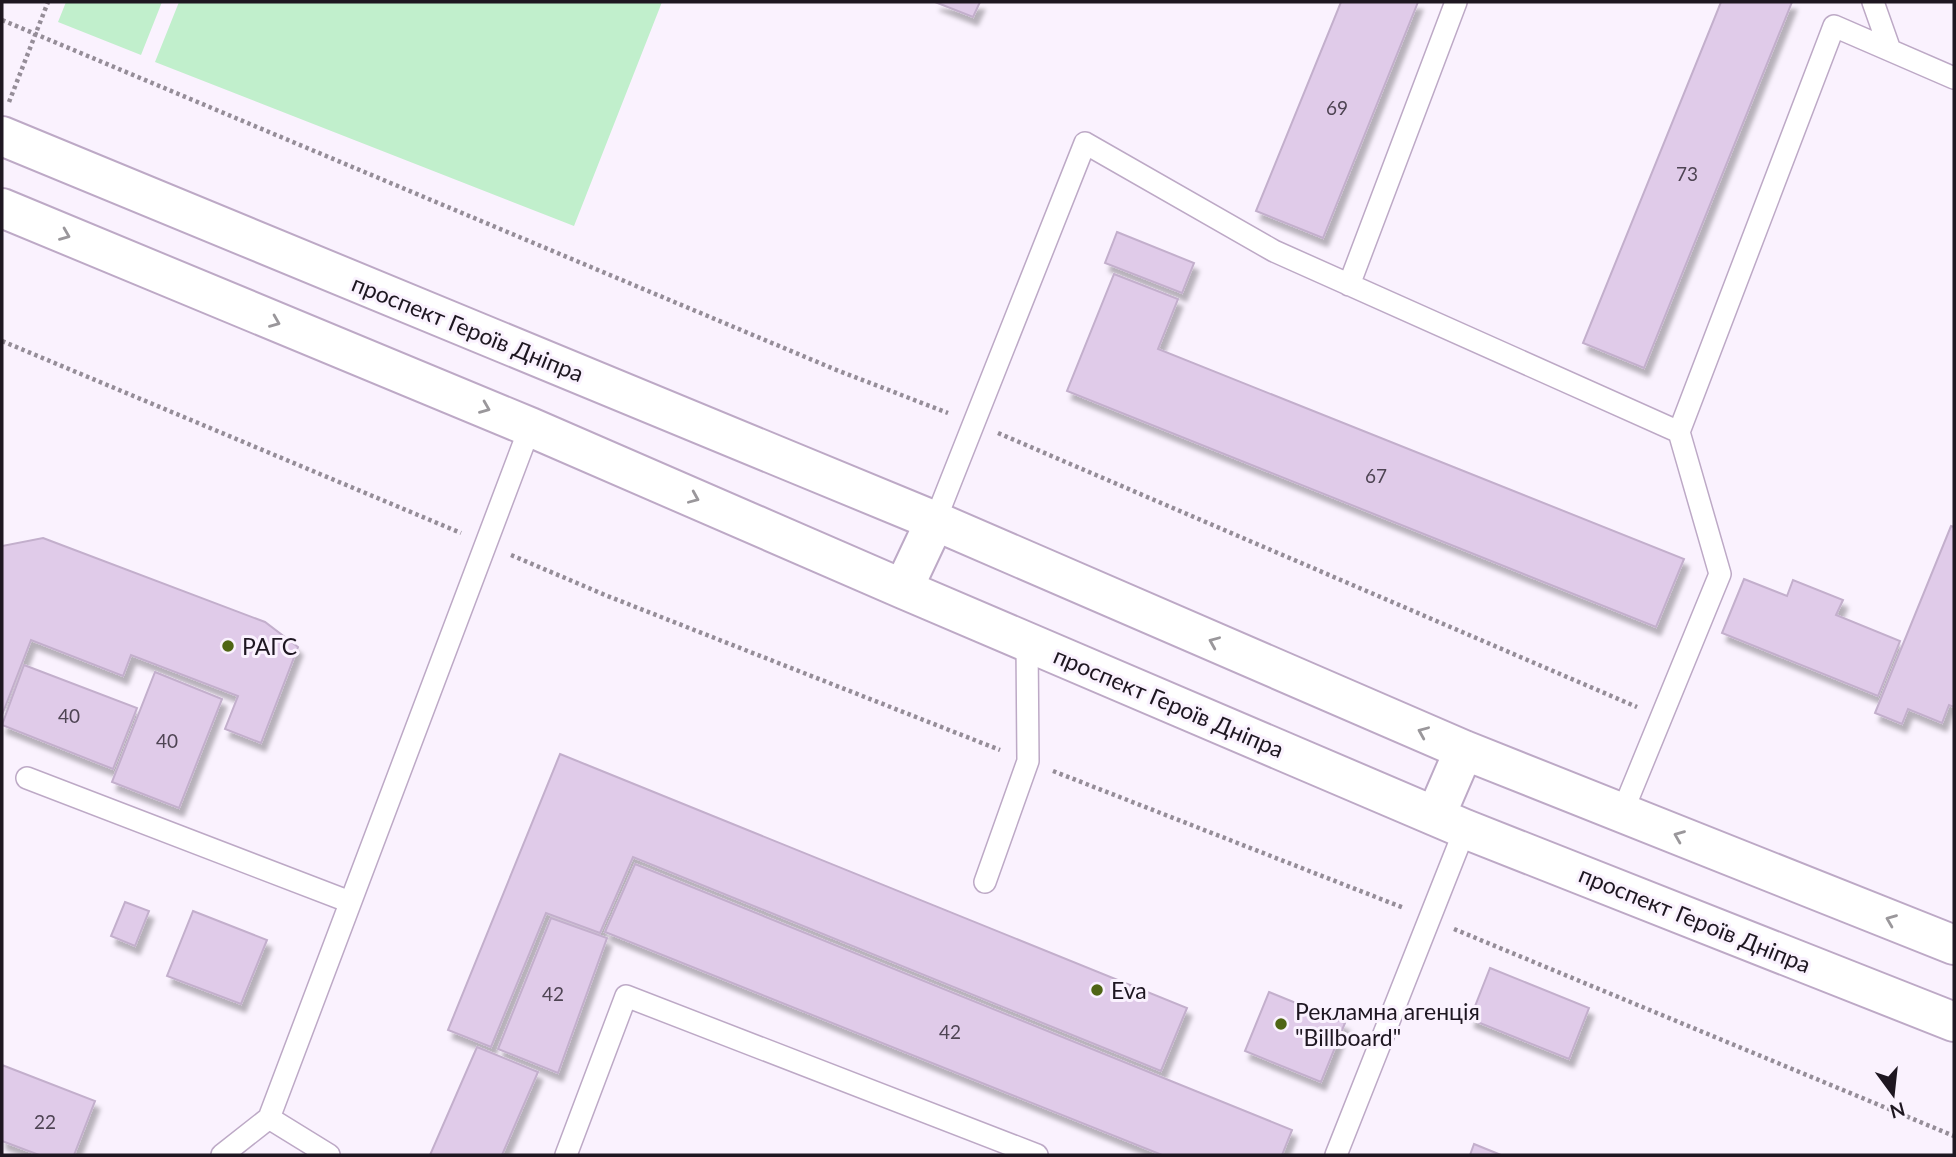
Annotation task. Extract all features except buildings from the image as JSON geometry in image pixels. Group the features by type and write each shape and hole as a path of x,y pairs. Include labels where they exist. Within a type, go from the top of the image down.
{"street":[{"name":"проспект Героїв Дніпра","path":"4,122 1464,750 1954,945"},
{"name":"проспект Героїв Дніпра","path":"2,208 530,427 1450,822 1954,1021"},
{"path":"903,589 934,522"},
{"path":"1450,822 1464,750"}],"lane":[{"path":"1349,285 1456,2"},
{"path":"1873,2 1890,50"},
{"path":"1622,813 1720,574 1679,432 1833,26 1954,78"},
{"path":"934,522 1085,143 1274,251 1679,432"},
{"path":"222,1155 269,1118 530,427"},
{"path":"985,882 1028,761 1027,642"},
{"path":"27,778 350,902"},
{"path":"1336,1155 1429,919 1450,822"},
{"path":"566,1155 626,996 1037,1155"},
{"path":"269,1118 329,1155"}],"path":[{"path":"4,122 48,2"},
{"path":"2,20 834,369 974,423 1661,717"},
{"path":"2,341 605,596 1429,919 1954,1136"}],"green space":[{"path":"66,2 162,2 141,55 58,22"},
{"path":"179,2 662,2 574,226 155,62"}],"place":[{"name":"РАГС","path":"228,646"},
{"name":"Eva","path":"1097,990"},
{"name":"Рекламна агенція \"Billboard\"","path":"1281,1024"}]}
